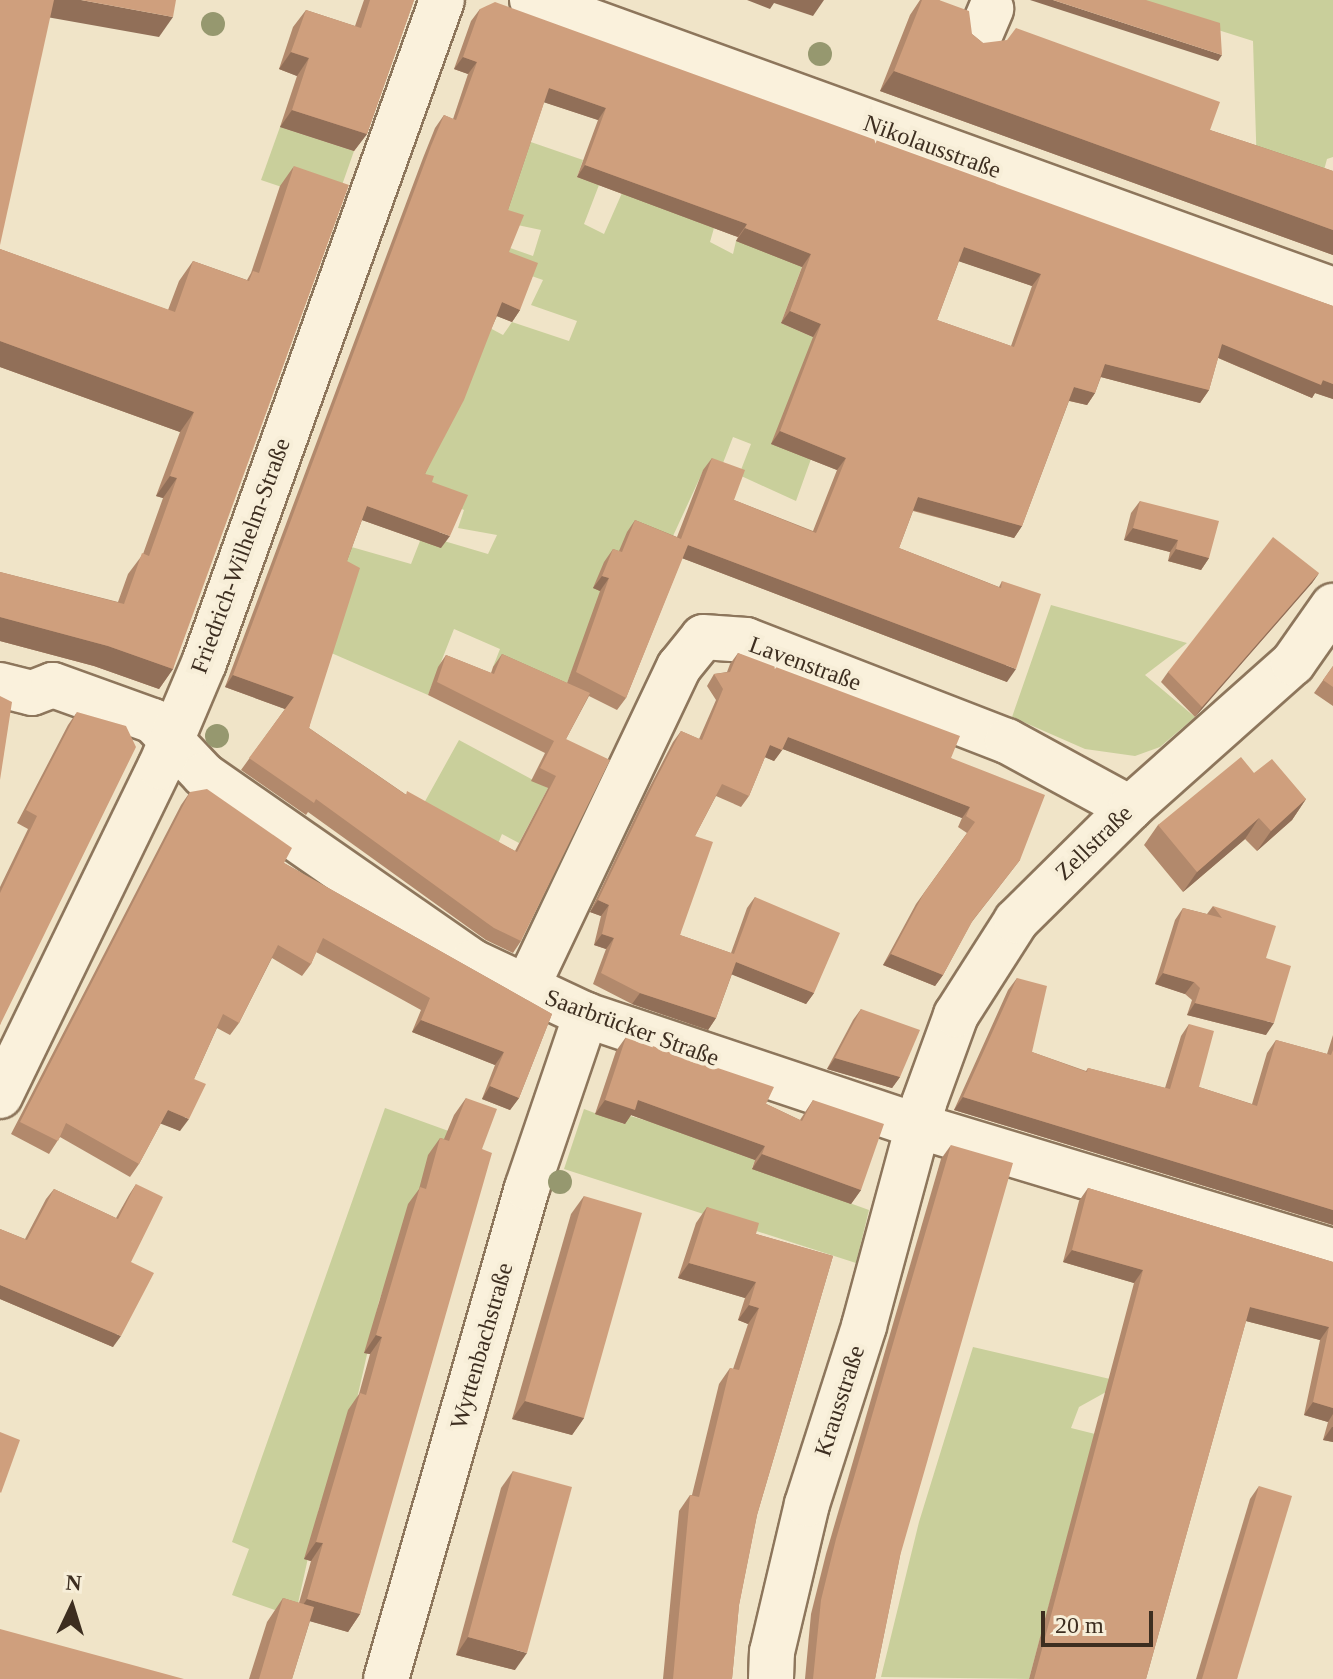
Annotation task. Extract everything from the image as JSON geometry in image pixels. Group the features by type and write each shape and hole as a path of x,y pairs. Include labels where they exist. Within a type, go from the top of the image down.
{"street":[{"name":"Friedrich-Wilhelm-Straße","path":"0,1096 170,744 204,663 442,0"},
{"name":"Nikolausstraße","path":"532,0 945,134 1333,290"},
{"name":"Zellstraße","path":"918,1126 956,1015 989,957 1026,910 1130,808 1293,663 1333,606"},
{"name":"Lavenstraße","path":"526,989 679,667 703,637 746,640 1007,741 1130,808"},
{"name":"Saarbrücker Straße","path":"0,685 32,693 53,685 153,721 170,744 204,775 473,962 586,1015 918,1126 1333,1251"},
{"name":"Wyttenbachstraße","path":"386,1679 527,1188 586,1015"},
{"name":"Krausstraße","path":"771,1679 772,1652 799,1535 918,1126"}],"green space":[{"path":"1123,0 1333,0 1333,157 1327,159 1318,192 1257,171 1253,41"},
{"path":"280,127 354,151 335,205 261,180"},
{"path":"525,140 583,160 577,177 599,185 584,224 604,234 622,193 714,228 710,242 733,254 736,241 757,248 823,210 781,323 813,337 811,459 796,501 739,475 751,444 733,437 718,476 703,471 667,549 603,592 567,683 493,667 500,649 454,629 428,695 329,652 339,573 348,546 411,564 420,541 444,541 488,554 497,535 458,528 464,510 376,471 488,327 503,335 512,322 569,341 577,321 531,305 543,280 497,264 507,247 533,256 541,230 498,221"},
{"path":"1051,605 1187,643 1145,675 1195,717 1160,747 1135,756 1085,749 1012,717"},
{"path":"459,740 548,788 519,843 502,834 493,856 418,814"},
{"path":"385,1108 479,1142 414,1206 379,1301 354,1412 319,1508 295,1617 232,1595 249,1549 232,1542"},
{"path":"584,1109 624,1124 627,1115 651,1122 755,1160 752,1168 869,1210 856,1263 564,1169"},
{"path":"973,1347 1110,1379 1106,1392 1079,1407 1071,1428 1095,1434 1029,1679 881,1677 919,1522"}],"building":[{"path":"0,0 54,0 0,245"},
{"path":"81,0 176,0 173,17"},
{"path":"370,0 414,0 367,134 292,110 309,58 291,52 306,10 361,28"},
{"path":"922,0 939,0 969,11 972,34 983,43 1007,40 1016,28 1220,102 1210,130 1333,171 1333,230 894,71"},
{"path":"1053,0 1146,0 1220,23 1222,55"},
{"path":"495,2 1333,306 1333,384 1323,380 1321,385 1222,344 1209,390 1105,364 1095,393 1074,387 1022,526 918,497 899,548 1001,588 1002,581 1041,594 1016,669 688,545 626,698 576,672 609,578 602,576 613,549 622,552 635,520 681,539 712,458 745,470 734,500 816,533 846,458 780,431 821,324 790,311 811,254 745,228 747,224 585,165 606,108 549,88 508,210 524,215 509,252 538,263 520,310 502,302 464,400 425,474 434,476 432,482 468,495 450,536 367,506 347,561 360,568 309,728 406,795 407,791 517,852 556,776 540,768 554,741 437,682 446,655 494,674 502,654 590,693 566,739 610,760 521,941 494,928 316,799 314,803 249,758 294,697 233,675 431,146 444,115 456,120 477,62 463,57 480,9","holes":["964,247 1041,274 1014,347 937,320"]},
{"path":"294,166 349,185 173,669 108,646 0,617 0,572 124,604 142,553 149,556 177,478 170,476 194,412 0,341 0,249 175,312 193,261 249,281 253,271 259,273"},
{"path":"1140,501 1219,521 1209,558 1176,549 1178,540 1133,528"},
{"path":"1273,537 1319,573 1202,707 1168,672"},
{"path":"738,653 960,736 951,758 1045,795 1020,860 973,920 943,975 891,954 924,893 975,822 966,816 970,807 788,737 782,750 770,745 749,796 722,784 695,836 713,842 680,935 734,954 755,897 840,933 814,993 736,962 716,1018 640,993 601,973 614,938 602,934 609,905 598,900 681,731 702,740 723,689 714,674 730,672"},
{"path":"1333,666 1333,687 1323,680"},
{"path":"0,696 12,702 0,780"},
{"path":"77,712 126,726 136,747 0,1025 0,893 37,816 26,810"},
{"path":"1241,757 1254,773 1272,759 1306,799 1271,831 1259,818 1197,872 1158,825"},
{"path":"207,789 292,848 284,863 552,1014 519,1098 490,1086 504,1052 421,1020 430,998 323,938 311,964 278,945 239,1023 223,1014 194,1079 206,1084 189,1119 168,1110 139,1164 66,1123 58,1141 20,1122 190,792"},
{"path":"1213,906 1276,926 1266,958 1291,966 1274,1023 1195,1003 1200,988 1194,982 1163,973 1183,908 1222,918"},
{"path":"1017,978 1047,986 1032,1052 1087,1072 1088,1068 1170,1089 1189,1024 1214,1031 1199,1087 1257,1106 1276,1040 1331,1055 1333,1050 1333,1210 963,1097"},
{"path":"861,1009 920,1030 900,1077 835,1058"},
{"path":"626,1037 774,1087 766,1104 802,1121 813,1100 884,1124 861,1190 762,1154 765,1146 638,1100 635,1110 605,1100"},
{"path":"466,1098 497,1109 482,1149 492,1153 360,1614 307,1599 323,1543 316,1542 360,1393 366,1395 382,1337 376,1335 420,1187 426,1189 440,1138 449,1141"},
{"path":"951,1145 1013,1163 900,1556 875,1679 813,1679 821,1600 836,1539"},
{"path":"136,1184 163,1197 131,1262 154,1273 121,1336 0,1285 0,1229 27,1240 54,1189 118,1219"},
{"path":"1088,1188 1333,1262 1333,1408 1313,1402 1329,1327 1250,1307 1146,1679 1034,1679 1143,1270 1072,1250"},
{"path":"584,1196 642,1213 584,1418 525,1401"},
{"path":"707,1207 759,1223 756,1234 833,1256 757,1515 739,1605 732,1679 673,1679 690,1495 699,1497 730,1368 739,1370 759,1308 749,1305 756,1282 689,1263"},
{"path":"0,1432 20,1440 1,1493 0,1492"},
{"path":"513,1471 572,1487 527,1653 468,1637"},
{"path":"1259,1486 1292,1496 1237,1679 1202,1679"},
{"path":"283,1598 314,1607 292,1679 259,1679"},
{"path":"0,1629 184,1679 0,1679"}]}
